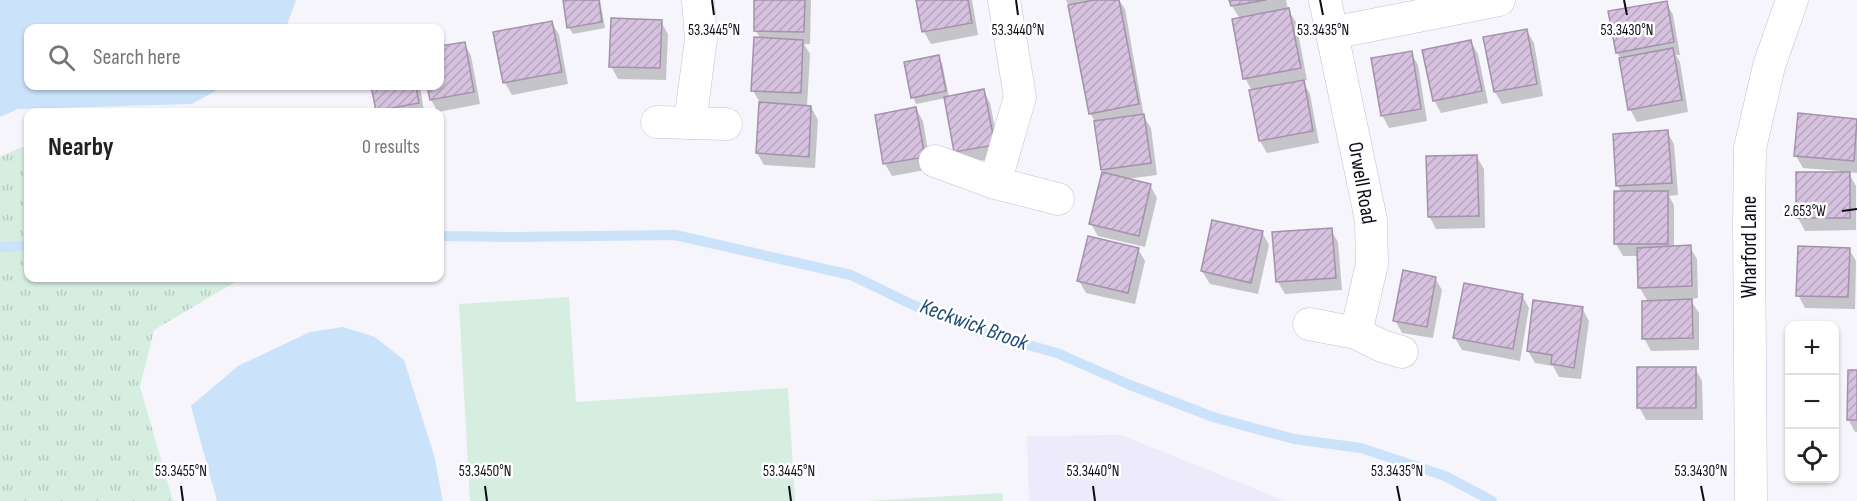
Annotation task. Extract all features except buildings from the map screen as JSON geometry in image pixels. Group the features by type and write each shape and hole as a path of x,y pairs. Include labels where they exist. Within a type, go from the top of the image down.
{"street":[{"path":"690,123 701,39 698,0"},
{"path":"995,183 1020,97 1004,0"},
{"name":"Orwell Road","path":"1325,0 1371,220 1372,264 1356,333"},
{"path":"1332,33 1499,0"},
{"name":"Wharford Lane","path":"1751,497 1750,148 1769,66 1792,0"},
{"path":"657,122 726,124"},
{"path":"935,161 995,183 1058,199"},
{"path":"1309,324 1356,333 1382,346 1402,352"}],"shaded area":[{"path":"1121,435 1285,501 1029,501 1027,436"}],"green space":[{"path":"24,147 24,282 235,282 154,330 140,387 173,501 0,501 0,157"},
{"path":"569,297 576,402 788,388 795,501 470,501 459,304"},
{"path":"1002,493 1003,501 866,501"}],"water":[{"path":"0,0 296,0 287,24 24,24 24,90 217,90 192,104 24,108 0,117"},
{"path":"343,327 375,337 404,360 434,455 443,501 217,501 191,406 238,366 310,332"}],"waterway":[{"name":"Keckwick Brook","path":"444,236 675,235 851,275 913,305 978,331 1057,353 1130,385 1213,417 1294,439 1361,448 1445,476 1492,501"},
{"name":"Keckwick Brook","path":"0,247 24,246"}]}
